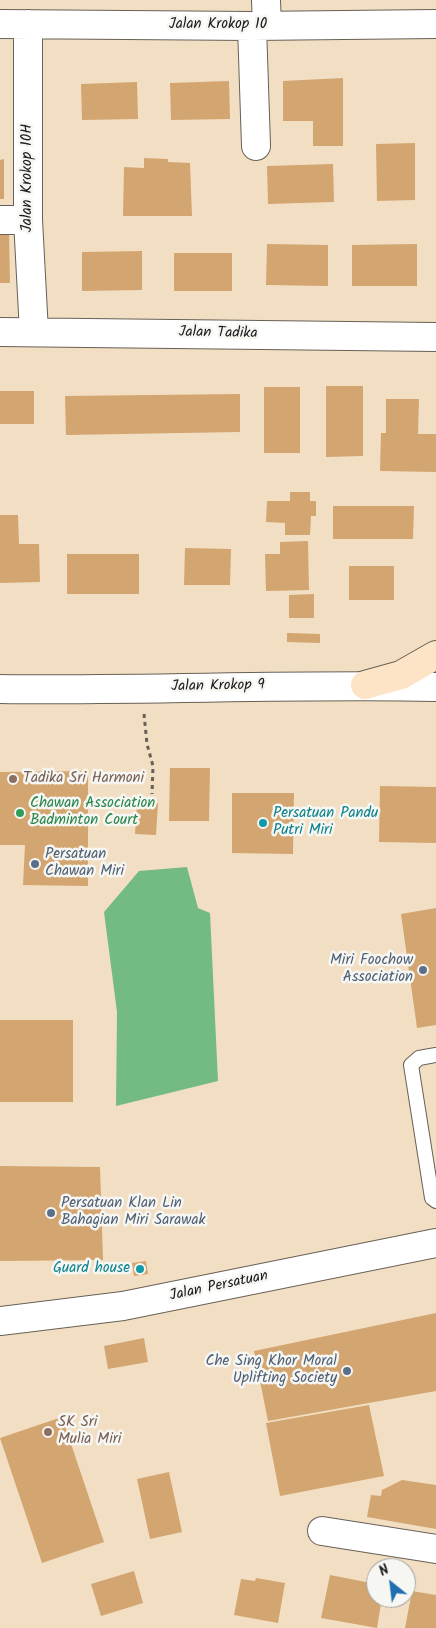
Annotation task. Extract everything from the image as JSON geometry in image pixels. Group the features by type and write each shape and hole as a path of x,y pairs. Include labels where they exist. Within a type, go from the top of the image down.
{"street":[{"name":"Jalan Krokop 10","path":"0,24 262,17 436,24"},
{"path":"256,146 262,17"},
{"name":"Jalan Krokop 10H","path":"28,24 28,220 34,332"},
{"path":"0,220 28,220"},
{"name":"Jalan Tadika","path":"0,332 436,338"},
{"path":"365,685 401,675 436,655"},
{"name":"Jalan Krokop 9","path":"0,689 365,685 436,687"},
{"name":"Jalan Persatuan","path":"0,1321 123,1306 436,1243"},
{"path":"322,1531 436,1549"}],"lane":[{"path":"436,1056 419,1058 411,1065 432,1198 436,1201"}],"path":[{"path":"144,688 147,744 153,766 152,794"}],"green space":[{"path":"187,867 198,908 210,913 218,1081 116,1106 117,1012 104,912 139,871"}],"building":[{"path":"343,78 343,146 313,146 313,121 283,121 283,81"},
{"path":"229,81 230,119 171,120 170,83"},
{"path":"137,82 138,119 82,120 81,84"},
{"path":"415,143 415,200 377,201 376,144"},
{"path":"144,158 168,159 168,162 190,163 192,216 123,216 124,167 144,168"},
{"path":"4,159 4,199 0,199 0,160"},
{"path":"333,164 334,202 268,204 267,166"},
{"path":"0,230 9,230 10,283 0,283"},
{"path":"267,244 328,245 328,286 266,285"},
{"path":"417,244 417,286 352,286 352,245"},
{"path":"142,251 142,290 82,291 82,252"},
{"path":"174,253 232,253 232,291 174,291"},
{"path":"326,386 363,386 363,456 326,457"},
{"path":"264,387 300,387 300,453 264,453"},
{"path":"0,391 34,391 34,424 0,424"},
{"path":"240,394 240,432 66,435 65,396"},
{"path":"386,399 419,399 418,434 436,434 436,472 380,471 381,433 386,433"},
{"path":"290,492 310,492 310,501 316,501 316,516 311,516 310,535 285,535 285,523 266,522 267,501 290,501"},
{"path":"333,506 414,506 413,539 333,539"},
{"path":"0,515 18,515 19,544 39,544 40,582 0,583"},
{"path":"308,541 309,590 266,591 265,554 280,554 280,542"},
{"path":"185,548 231,549 230,585 184,585"},
{"path":"67,554 139,554 139,594 67,594"},
{"path":"349,566 394,566 394,600 349,600"},
{"path":"314,594 314,618 289,618 289,595"},
{"path":"287,633 320,634 320,643 287,642"},
{"path":"170,768 210,768 209,821 169,821"},
{"path":"88,771 88,886 23,885 25,845 0,845 0,772"},
{"path":"380,786 436,787 436,843 379,842"},
{"name":"Persatuan Pandu Putri Miri","path":"232,793 294,793 293,854 232,853"},
{"path":"137,802 158,803 156,835 135,834"},
{"name":"Miri Foochow Association","path":"436,908 436,1025 417,1028 401,914"},
{"path":"0,1020 73,1020 73,1102 0,1102"},
{"name":"Persatuan Klan Lin Bahagian Miri Sarawak","path":"0,1166 100,1167 103,1260 0,1261"},
{"name":"Guard house","path":"146,1261 148,1274 134,1276 132,1263"},
{"name":"Che Sing Khor Moral Uplifting Society","path":"436,1313 436,1391 268,1421 254,1351"},
{"path":"144,1338 148,1362 108,1369 104,1346"},
{"path":"369,1405 384,1476 280,1496 266,1423"},
{"path":"62,1417 104,1542 42,1563 0,1438"},
{"path":"169,1472 182,1532 150,1539 137,1479"},
{"path":"402,1480 436,1485 436,1529 367,1517 371,1495 381,1496 382,1490"},
{"path":"134,1571 143,1603 101,1616 91,1584"},
{"path":"330,1575 366,1582 366,1608 380,1608 377,1628 321,1618"},
{"path":"256,1578 285,1583 278,1623 234,1615 241,1579 255,1581"},
{"path":"416,1592 436,1595 436,1628 405,1628 409,1608 416,1608"}],"place":[{"name":"Tadika Sri Harmoni","path":"13,779"},
{"name":"Chawan Association Badminton Court","path":"20,813"},
{"name":"Persatuan Pandu Putri Miri","path":"263,823"},
{"name":"Persatuan Chawan Miri","path":"35,864"},
{"name":"Miri Foochow Association","path":"423,970"},
{"name":"Persatuan Klan Lin Bahagian Miri Sarawak","path":"51,1213"},
{"name":"Guard house","path":"140,1269"},
{"name":"Che Sing Khor Moral Uplifting Society","path":"347,1371"},
{"name":"SK Sri Mulia Miri","path":"48,1432"}]}
